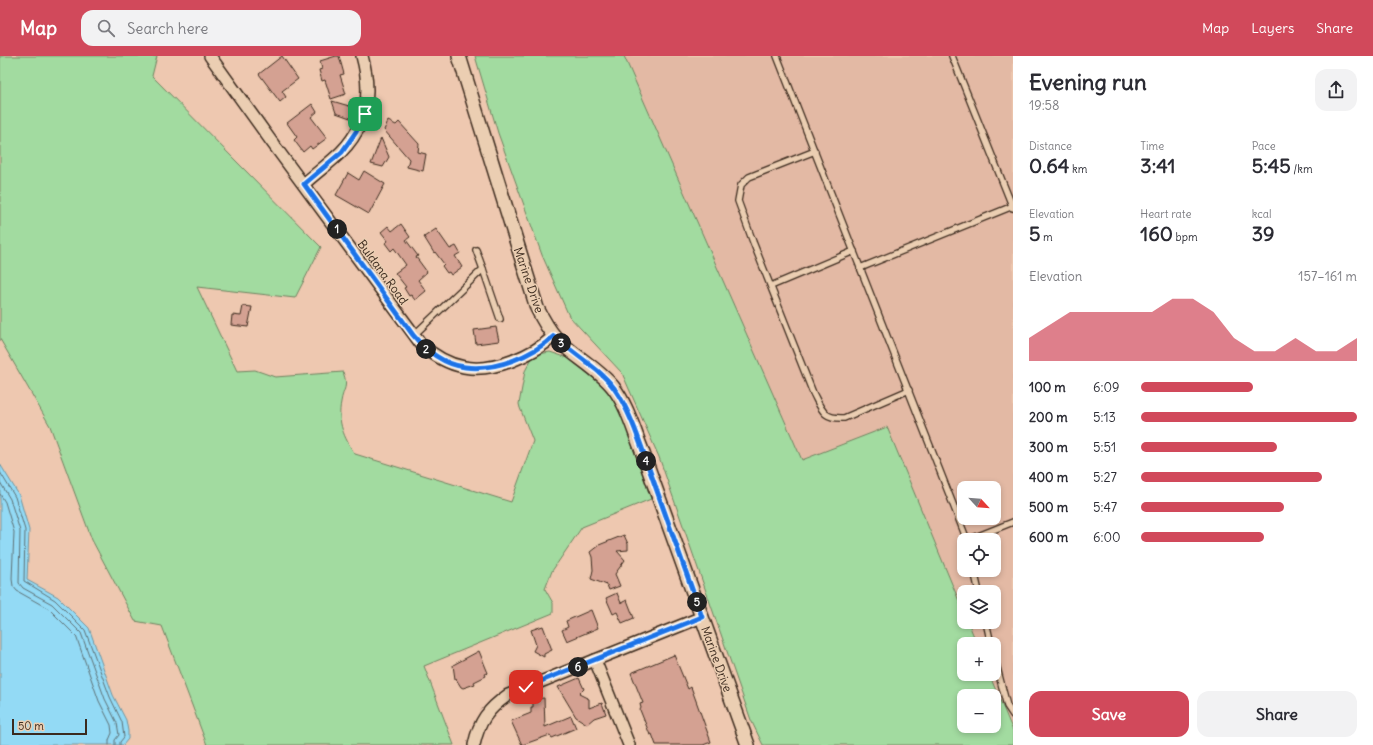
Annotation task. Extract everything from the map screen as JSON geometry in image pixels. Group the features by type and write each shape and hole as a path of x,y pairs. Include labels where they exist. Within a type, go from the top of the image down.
{"street":[{"name":"Buldana Road","path":"210,56 413,335 431,353 464,367 479,368 512,361 536,349 554,336"},
{"path":"304,184 342,152 356,132 365,114 368,92 366,71 362,56"},
{"name":"Marine Drive","path":"460,56 537,308 544,323 554,336 563,345 600,372 613,387 625,405 642,448 748,745"},
{"path":"474,745 483,718 493,705 508,695 702,617"},
{"path":"595,660 629,745"}],"lane":[{"path":"777,56 965,533"},
{"path":"860,268 1013,206 952,56"},
{"path":"815,151 749,177 741,185 738,201 753,242 822,411 828,416 834,418 844,418 909,390"},
{"path":"476,250 500,319"},
{"path":"771,286 854,251"},
{"path":"413,335 483,269"},
{"path":"986,533 1013,522"},
{"path":"1000,681 1007,706 1013,715"}],"shaded area":[{"path":"624,56 1013,56 1013,731 1001,702 1001,689 995,689 992,681 1001,681 1001,637 974,637 971,629 1001,629 1001,585 957,585 957,596 887,427 802,460"}],"green space":[{"path":"0,56 157,56 152,76 321,247 295,298 197,287 237,371 255,370 275,377 343,372 346,385 340,409 342,430 355,454 511,502 533,441 519,404 525,371 532,358 539,354 550,352 568,358 607,389 622,415 651,499 582,527 552,571 545,589 553,603 553,613 424,666 454,745 207,745 162,626 135,621 92,540 50,426 0,339"},
{"path":"475,56 624,56 802,460 887,427 957,596 957,629 971,629 974,637 957,637 957,681 992,681 995,689 957,689 957,733 1001,733 1001,702 1013,731 1013,745 763,745 751,720 659,457 622,373 569,316 542,255 498,133"}],"water":[{"path":"0,464 19,495 29,530 27,580 58,597 89,628 113,695 126,720 128,739 123,745 0,745"}],"building":[{"path":"282,56 298,79 282,91 286,97 280,102 259,74"},
{"path":"339,56 344,74 340,75 346,94 331,99 325,80 322,81 319,70 322,69 320,61"},
{"path":"332,101 356,108 353,119 336,113"},
{"path":"312,104 317,112 311,117 327,138 312,149 310,146 303,152 294,140 297,137 287,123"},
{"path":"388,121 396,125 399,122 419,144 418,152 426,154 423,171 407,167 409,159 384,130"},
{"path":"381,138 389,157 383,167 371,164"},
{"path":"364,171 385,184 369,214 336,195 348,173 359,180"},
{"path":"401,224 410,237 406,240 418,256 416,257 427,272 418,280 426,291 415,300 411,295 409,296 404,288 406,287 395,273 406,265 394,248 391,251 385,243 388,241 381,232 388,226 392,231"},
{"path":"436,229 450,249 456,246 460,253 455,256 462,267 451,275 449,272 447,273 442,266 444,264 435,252 434,253 424,237"},
{"path":"243,306 252,307 248,327 231,325 232,315 241,316"},
{"path":"496,327 499,341 476,344 474,330"},
{"path":"624,535 628,544 628,550 617,551 625,560 615,574 620,586 609,590 607,585 591,579 593,570 590,552 599,545"},
{"path":"617,593 621,603 627,600 634,618 622,623 617,612 613,614 606,598"},
{"path":"591,610 598,628 567,641 562,630 568,627 566,621"},
{"path":"543,626 552,650 544,654 544,657 533,651 536,645 531,630"},
{"path":"479,651 488,673 485,674 486,676 474,682 475,684 463,688 455,679 453,665"},
{"path":"674,655 688,689 691,687 711,742 703,745 656,745 652,734 650,735 640,710 640,704 643,703 631,673"},
{"path":"579,678 584,689 579,694 589,699 589,708 602,703 606,714 594,718 587,724 576,717 558,687"},
{"path":"544,698 545,727 571,716 576,728 552,738 550,735 522,745 511,721 531,713 533,699"}],"route":[{"path":"365,114 356,132 342,152 304,184 413,335 431,353 464,367 479,368 512,361 536,349 554,336 563,345 600,372 613,387 625,405 642,448 702,617 526,687"}]}
